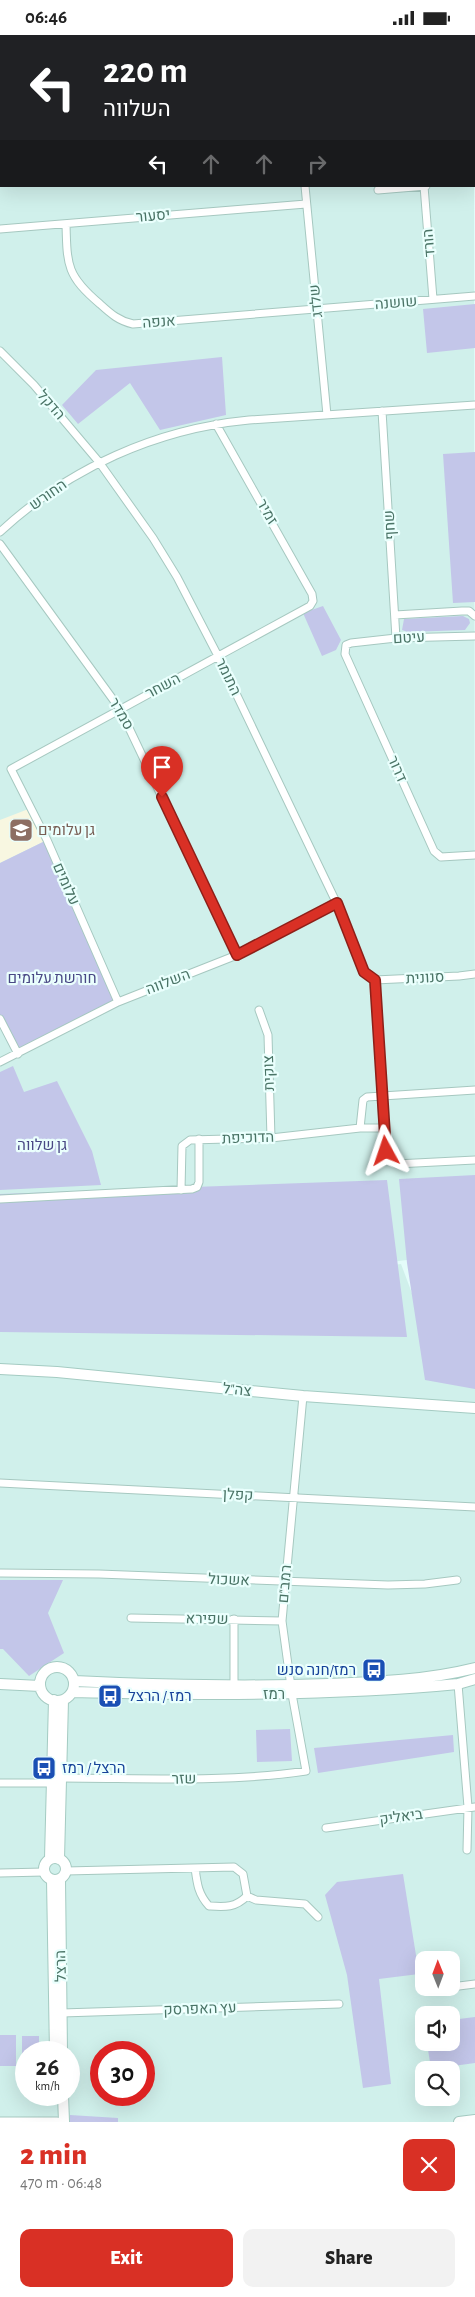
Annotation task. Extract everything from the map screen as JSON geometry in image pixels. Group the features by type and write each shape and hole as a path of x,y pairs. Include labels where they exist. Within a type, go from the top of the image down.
{"street":[{"name":"שלדג","path":"305,187 326,415"},
{"path":"378,190 413,187"},
{"name":"הורד","path":"425,187 433,299"},
{"name":"יסעור","path":"0,229 306,204"},
{"name":"אנפה","path":"66,224 67,253 74,279 114,317 125,322 142,324 317,309"},
{"name":"שושנה","path":"317,309 475,296"},
{"name":"הדקל","path":"0,351 34,385 99,462"},
{"name":"החורש","path":"0,532 51,492 99,462 155,439 216,424 475,405"},
{"name":"שחף","path":"382,411 396,639"},
{"name":"זמיר","path":"216,424 309,587 314,601"},
{"name":"התומר","path":"99,462 153,538 177,577 218,657 337,903 364,972 375,980"},
{"name":"סמדר","path":"0,544 120,709 237,955"},
{"name":"השחר","path":"11,769 310,606 314,601"},
{"name":"עיטם","path":"395,615 469,611 475,616"},
{"name":"עיטם","path":"345,648 351,643 475,636"},
{"name":"דרור","path":"345,648 346,658 434,851 441,857 475,855"},
{"name":"עלומים","path":"11,769 47,840 118,1002"},
{"name":"השלווה","path":"0,1063 118,1002 237,955 337,903"},
{"name":"סנונית","path":"375,980 459,976 475,973"},
{"path":"375,980 383,1128 386,1151 392,1163 475,1160"},
{"name":"צוקית","path":"259,1009 268,1035 271,1138"},
{"path":"0,1019 18,1054"},
{"path":"360,1128 363,1100 368,1097 475,1090"},
{"name":"הדוכיפת","path":"199,1139 271,1138 360,1128 383,1128"},
{"path":"0,1199 181,1190 192,1189 199,1182 199,1139 190,1140 182,1146 181,1190"},
{"name":"צה\"ל","path":"0,1369 57,1372 303,1396 475,1408"},
{"name":"רמב\"ם","path":"303,1396 282,1621 306,1771"},
{"name":"קפלן","path":"0,1483 475,1507"},
{"name":"אשכול","path":"0,1573 99,1574 406,1585 457,1579"},
{"name":"שפירא","path":"131,1618 282,1621"},
{"path":"234,1619 234,1689"},
{"path":"55,1667 65,1669 74,1681 72,1692 58,1700 45,1695 40,1686 42,1676 55,1667"},
{"name":"רמז","path":"292,1690 395,1681 454,1673 475,1667"},
{"name":"רמז","path":"74,1681 234,1689 392,1690 458,1683 475,1679"},
{"path":"458,1683 471,1807 466,1850"},
{"path":"0,1684 40,1686"},
{"name":"רמז","path":"72,1692 234,1689"},
{"path":"54,1859 61,1777 58,1700"},
{"path":"54,1859 52,1783 58,1700"},
{"name":"שזר","path":"61,1777 186,1779 272,1776 306,1771"},
{"path":"0,1783 52,1783"},
{"name":"ביאליק","path":"326,1828 471,1807"},
{"path":"44,1873 45,1863 54,1859"},
{"path":"54,1859 65,1865 59,1877"},
{"path":"0,1873 44,1873 59,1877 195,1869 234,1867 243,1873 246,1896 239,1904 227,1907 209,1905 202,1898 198,1888 195,1869"},
{"name":"הרצל","path":"59,1877 62,2041"},
{"name":"הרצל","path":"55,2041 59,1877"},
{"path":"246,1896 256,1900 305,1904 318,1917"},
{"path":"460,1986 475,1984"},
{"name":"עץ האפרסק","path":"62,2013 339,2004"},
{"path":"57,2106 59,2122"},
{"path":"59,2122 61,2106"},
{"path":"459,2122 475,2120"},
{"path":"0,2121 59,2122"}],"shaded area":[{"path":"0,187 474,187 475,1255 415,1259 0,1310"},
{"name":"גן עלומים","path":"31,808 47,840 0,863 0,820"},
{"path":"401,1264 422,1320 475,1375 475,2122 0,2122 0,1316"}],"green space":[{"path":"475,304 475,348 427,353 423,309"},
{"path":"222,357 226,415 160,430 130,383 78,424 62,405 96,370"},
{"path":"475,452 475,602 453,603 443,454"},
{"path":"323,606 341,640 336,650 322,656 303,613"},
{"path":"463,616 469,619 470,623 465,630 408,632 402,630 404,619"},
{"name":"חורשת עלומים","path":"47,840 118,1002 18,1054 0,1019 0,863"},
{"name":"גן שלווה","path":"13,1066 24,1092 57,1081 92,1151 101,1185 0,1190 0,1072"},
{"path":"475,1175 475,1389 425,1380 407,1263 399,1179"},
{"path":"387,1180 407,1337 0,1332 0,1194"},
{"path":"0,1580 63,1580 48,1613 64,1653 29,1676 3,1649 0,1649"},
{"path":"290,1729 292,1761 257,1762 256,1730"},
{"path":"453,1735 454,1752 318,1773 314,1748"},
{"path":"403,1874 415,1951 415,1974 379,1979 391,2084 363,2088 347,1975 325,1895 337,1882"},
{"path":"475,2017 475,2063 460,2065 460,2061 430,2061 428,2051 460,2051 460,2019"},
{"path":"0,2035 16,2035 15,2066 0,2066"},
{"path":"22,2036 39,2036 39,2041 22,2041"},
{"path":"70,2115 118,2118 118,2122 70,2122"}],"place":[{"name":"גן עלומים","path":"21,830"},
{"name":"רמז/חנה סנש","path":"374,1670"},
{"name":"רמז / הרצל","path":"110,1696"},
{"name":"הרצל / רמז","path":"44,1768"}],"route":[{"path":"162,797 237,955 337,903 364,972 368,977 375,980 383,1128 386,1151"}]}
